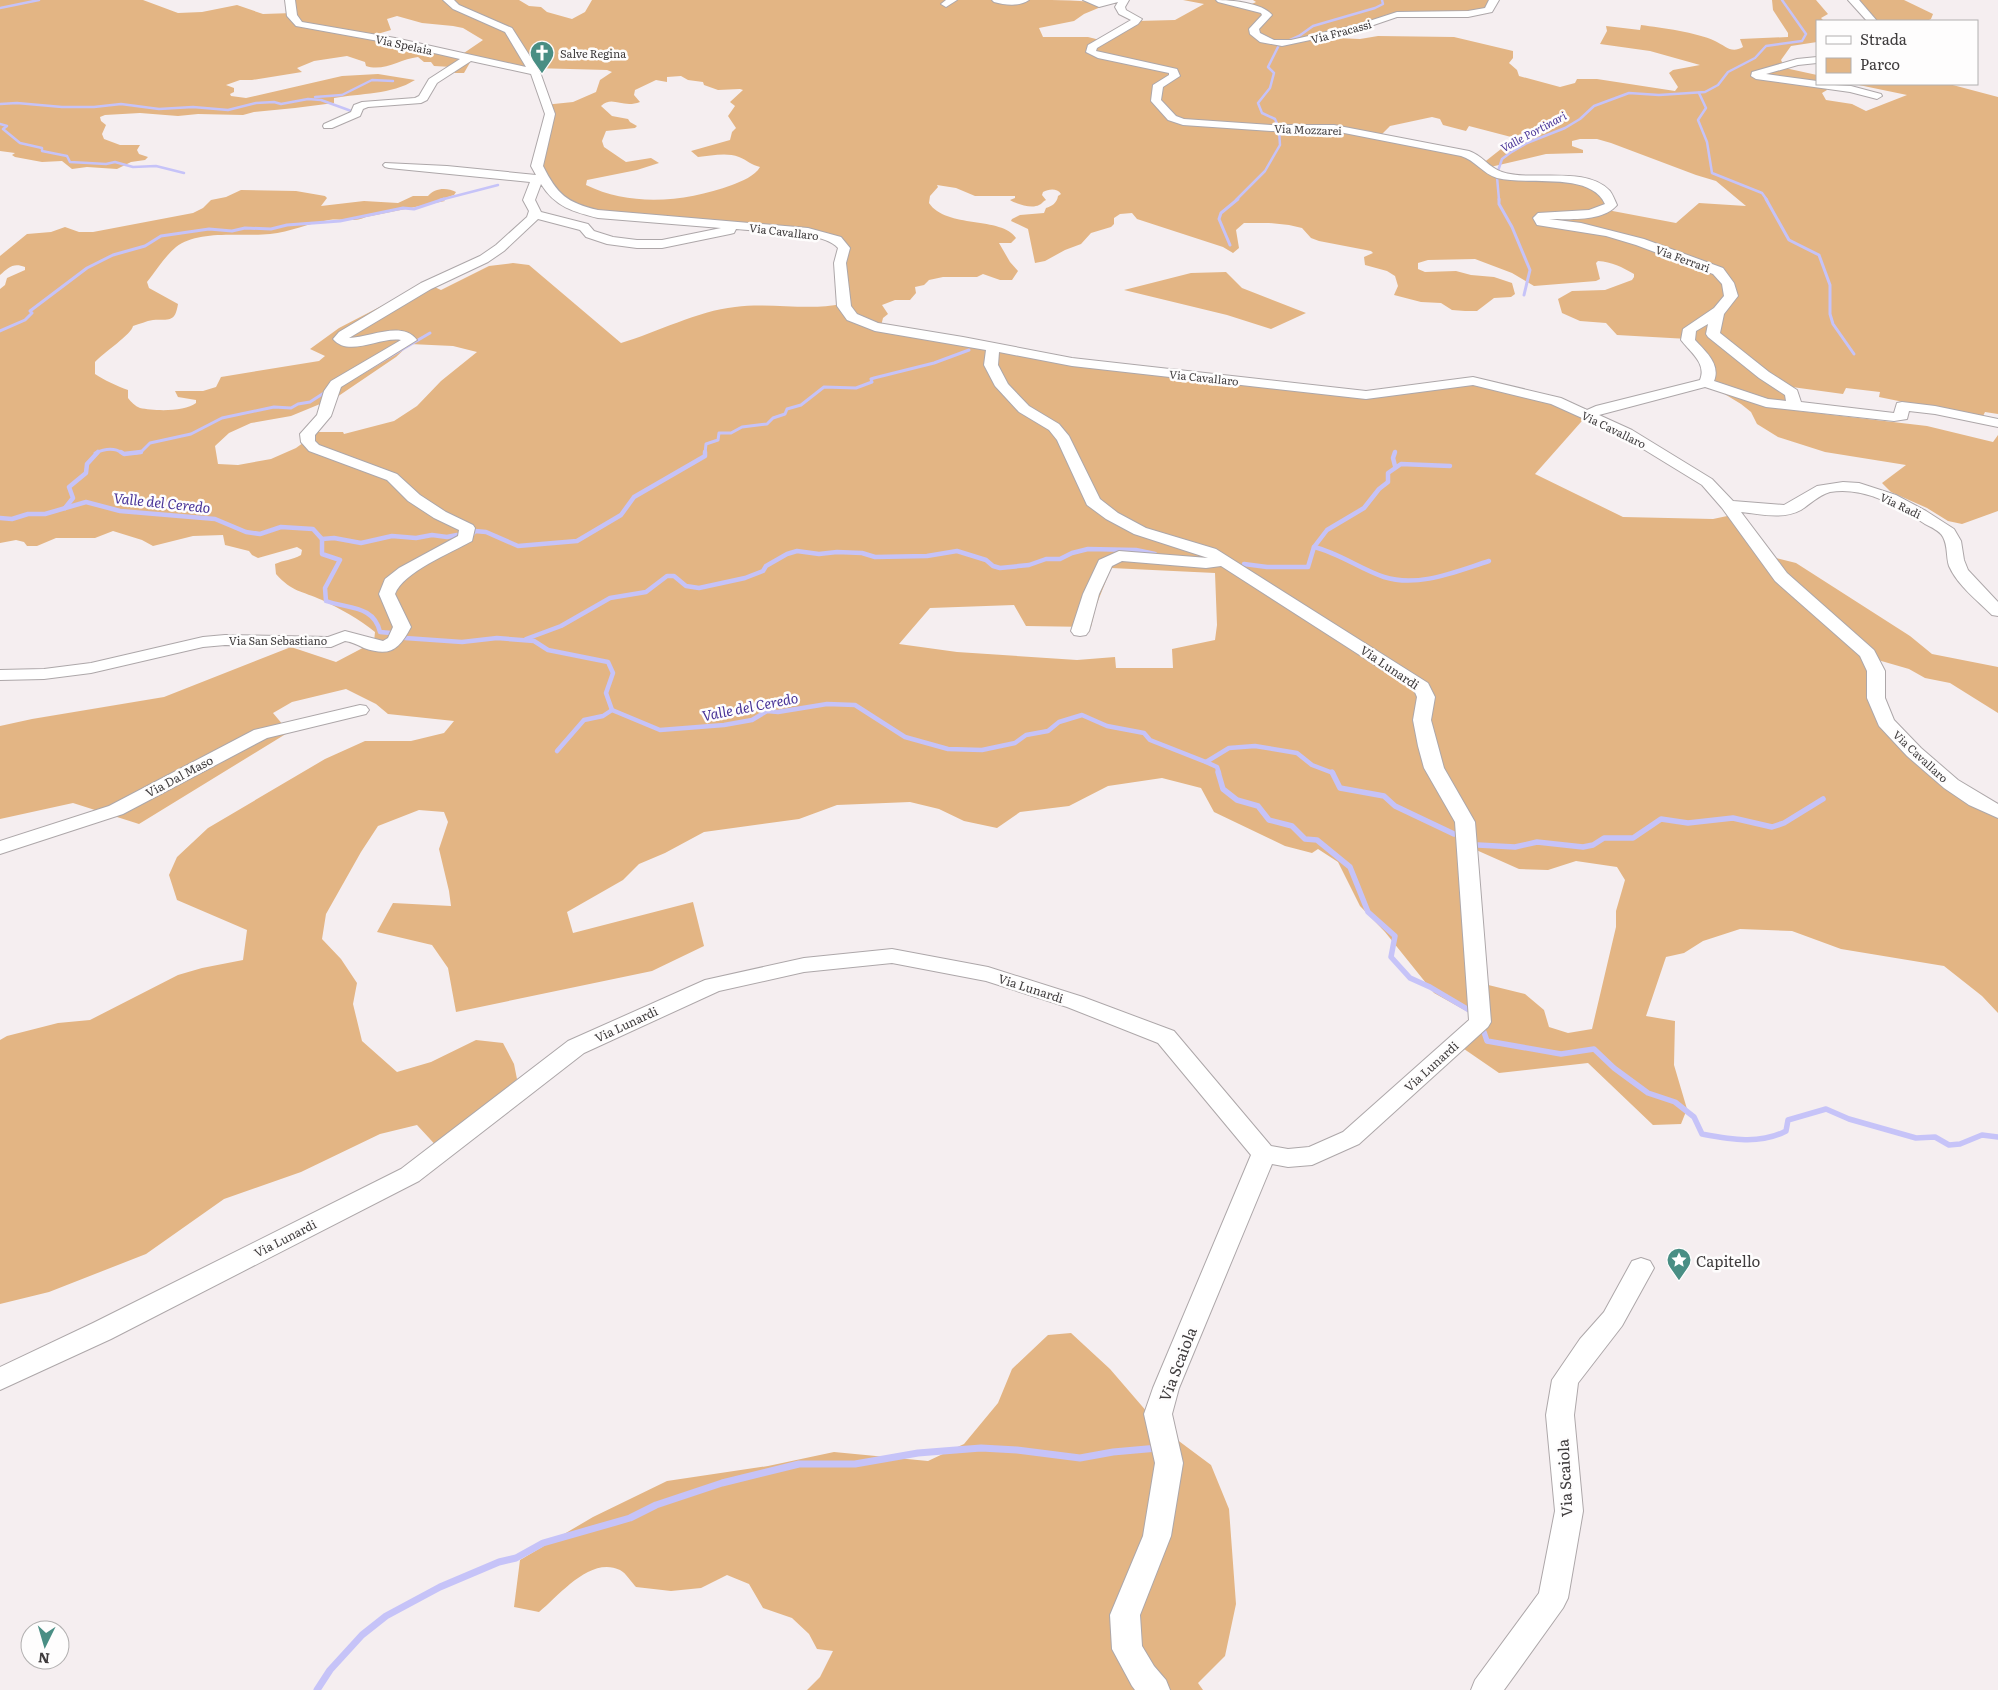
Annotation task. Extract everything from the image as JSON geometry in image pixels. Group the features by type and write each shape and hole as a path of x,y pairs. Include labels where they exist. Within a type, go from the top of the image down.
{"street":[{"name":"Via Spelaia","path":"290,0 292,16 299,24 395,41 535,72"},
{"path":"448,0 456,7 509,30 535,72 550,114 537,166 540,178 529,200 535,211 534,214 584,227 590,234 611,241 637,244 662,244 746,226"},
{"path":"997,0 1008,2 1024,0"},
{"path":"1088,0 1098,4 1115,0"},
{"name":"Via Mozzarei","path":"1124,0 1120,7 1122,12 1137,19 1092,47 1091,52 1174,71 1175,76 1158,85 1156,101 1172,118 1183,122 1270,128 1334,128 1456,151 1474,157 1490,171 1508,177 1580,180 1601,189"},
{"name":"Via Fracassi","path":"1221,0 1264,11 1267,15 1254,29 1255,34 1266,41 1285,44 1368,25 1388,16 1412,13 1475,14 1490,10 1494,0"},
{"path":"1853,0 1871,20"},
{"path":"328,126 356,114 358,107 366,104 417,101 423,98 433,82 468,58"},
{"path":"1816,60 1768,69 1756,74 1756,76 1816,84"},
{"path":"1822,85 1851,89 1877,96"},
{"path":"390,165 540,178"},
{"path":"414,172 456,170"},
{"name":"Via Cavallaro","path":"540,178 553,195 580,210 598,214 808,232 837,240 844,248 840,263 844,306 852,317 875,327 963,340 993,348 1072,362 1366,395 1472,381 1508,388 1556,402 1588,415 1627,433 1707,482 1728,505 1781,577 1868,654 1876,671 1876,698 1886,722 1914,752 1951,784 1976,801 1998,812"},
{"name":"Via Ferrari","path":"1601,189 1608,195 1611,205 1608,208 1597,212 1542,216 1538,218 1544,223 1581,227 1640,242 1718,271 1728,283 1731,296 1726,305 1717,314 1690,329 1688,340 1709,365 1711,375 1706,382"},
{"name":"Via San Sebastiano","path":"0,675 44,674 90,668 203,642 225,640 331,642 339,636 352,635 370,644 384,646 399,634 387,594 391,583 405,572 466,538 467,528 440,515 414,498 392,477 314,448 308,442 307,434 324,416 331,391 336,384 410,340 407,337 397,335 343,342 340,340 344,335 426,286 484,259 520,230 533,218 534,214"},
{"path":"1717,314 1713,334 1764,375 1792,394 1794,407"},
{"name":"Via Lunardi","path":"0,1379 102,1331 410,1175 576,1047 713,985 804,965 892,956 988,974 1075,1002 1166,1037 1264,1154 1288,1158 1312,1156 1351,1138 1480,1022 1465,822 1434,768 1429,754 1422,720 1426,696 1422,687 1210,552 1140,531 1112,516 1093,502 1064,439 1054,427 1024,409 1002,386 991,365 993,348"},
{"path":"1588,415 1601,409 1706,382 1766,403 1794,407 1894,417 1902,416 1902,406 1935,410 1998,423"},
{"name":"Via Radi","path":"1728,505 1756,509 1788,509 1826,488 1856,488 1889,497 1948,532 1954,540 1957,565 1998,611"},
{"path":"1080,631 1091,594 1105,563 1119,556 1206,563 1224,560"},
{"name":"Via Dal Maso","path":"0,848 116,810 261,734 360,710"},
{"name":"Via Scaiola","path":"1155,1690 1143,1676 1127,1649 1125,1615 1157,1536 1168,1472 1169,1463 1158,1414 1166,1388 1264,1154"},
{"name":"Via Scaiola","path":"1486,1690 1553,1598 1569,1511 1560,1415 1565,1380 1589,1347 1613,1319 1641,1268"}],"green space":[{"path":"0,0 143,0 178,13 202,12 237,5 263,14 293,13 290,0 519,0 529,6 541,7 547,12 572,19 585,12 592,0 1070,0 1108,4 1084,14 1074,21 1039,28 1043,37 1088,37 1100,40 1137,21 1175,20 1204,4 1183,0 1224,0 1250,5 1256,2 1253,0 1491,0 1486,9 1477,12 1406,12 1386,15 1361,25 1326,31 1310,37 1360,39 1378,36 1454,37 1513,51 1513,58 1509,63 1517,70 1519,76 1560,87 1575,83 1577,79 1597,79 1675,91 1678,87 1669,73 1673,70 1700,65 1650,51 1600,44 1607,31 1606,26 1640,30 1641,25 1679,31 1707,38 1735,50 1743,47 1740,39 1788,37 1788,33 1773,10 1772,0 1816,0 1828,14 1821,18 1823,20 1816,20 1816,42 1791,46 1781,60 1785,68 1816,75 1816,85 1838,85 1825,87 1827,90 1822,93 1826,100 1852,104 1866,111 1907,95 1859,85 1953,85 1998,97 1998,414 1985,412 1982,418 1879,397 1880,392 1846,388 1843,394 1792,387 1799,411 1927,426 1993,442 1998,435 1998,511 1962,524 1948,521 1927,508 1891,492 1882,483 1906,465 1825,452 1778,437 1757,424 1751,412 1708,384 1707,361 1688,339 1617,335 1606,323 1580,321 1562,313 1558,299 1572,291 1605,290 1632,280 1634,277 1634,274 1625,269 1598,261 1596,263 1600,279 1596,281 1534,286 1512,273 1475,259 1428,260 1418,263 1418,269 1425,272 1456,271 1471,275 1494,277 1512,283 1515,294 1511,297 1494,298 1477,311 1452,310 1441,303 1421,302 1394,295 1398,286 1395,276 1387,271 1365,265 1364,257 1373,253 1371,251 1319,241 1311,238 1302,228 1269,223 1244,223 1236,230 1239,248 1233,253 1223,247 1137,219 1132,213 1120,214 1114,218 1114,224 1111,227 1091,233 1081,244 1045,261 1035,263 1028,229 1011,221 1020,215 1044,213 1046,208 1052,205 1061,194 1059,192 1048,190 1043,192 1042,195 1046,200 1040,205 1028,206 1010,200 1015,198 1015,196 975,196 956,188 937,185 938,187 930,196 929,203 937,211 960,220 999,227 1009,231 1016,238 1011,243 999,243 1010,262 1018,271 1012,280 1000,280 983,274 977,277 943,277 929,280 924,285 915,287 916,293 910,300 895,300 882,305 888,314 883,318 880,330 1029,354 1351,394 1470,382 1589,413 1535,474 1623,517 1713,519 1732,515 1759,554 1796,563 1910,636 1932,654 1998,667 1998,713 1950,683 1925,678 1909,669 1871,658 1893,729 1998,812 1998,1013 1982,996 1944,966 1841,949 1792,931 1740,929 1703,941 1684,953 1666,957 1646,1016 1675,1021 1674,1065 1687,1109 1681,1124 1653,1125 1588,1063 1499,1073 1451,1040 1477,1017 1434,993 1385,932 1360,906 1338,862 1318,849 1312,853 1285,846 1214,812 1201,788 1162,778 1108,786 1069,806 1020,812 997,828 964,821 939,809 910,802 837,805 799,819 704,832 665,853 639,864 623,880 567,912 573,933 693,902 704,946 652,971 456,1012 448,968 432,945 377,932 393,903 451,906 439,849 448,822 444,812 419,810 378,826 326,914 322,939 341,959 357,983 353,1004 362,1041 397,1072 431,1062 476,1040 503,1043 514,1064 517,1079 442,1152 417,1125 380,1134 301,1172 224,1199 146,1254 49,1292 0,1304 0,1040 7,1036 58,1023 90,1020 178,975 243,960 247,930 177,900 169,875 177,857 208,828 325,759 365,741 411,741 444,733 454,721 388,714 376,704 346,689 292,702 273,713 289,732 139,824 73,803 0,819 0,726 164,697 291,647 336,662 374,642 375,632 336,607 292,588 276,574 275,564 301,555 302,550 297,547 258,558 249,551 225,545 223,535 193,536 153,546 142,540 113,531 95,538 56,538 37,546 27,546 24,542 16,540 0,543 0,289 5,285 7,278 25,270 25,267 14,265 0,275 0,256 27,234 51,232 65,227 79,232 93,232 193,213 203,208 211,200 226,197 241,190 296,191 325,196 327,198 321,206 364,201 398,203 413,196 428,196 434,191 441,189 449,189 456,192 454,195 442,199 445,201 357,220 329,220 270,234 209,236 186,241 176,247 164,259 147,282 149,288 178,304 173,317 167,320 150,320 133,326 128,334 95,362 95,374 128,390 128,398 135,405 140,408 161,410 185,408 196,403 196,400 178,397 175,391 203,391 216,387 221,377 319,361 325,356 310,349 339,328 426,283 441,290 489,266 513,263 529,265 621,343 692,317 721,309 762,305 815,307 842,304 844,247 815,234 606,215 561,201 542,186 535,163 547,124 544,105 573,102 596,92 600,80 612,72 607,70 533,68 472,59 464,73 455,73 452,67 434,66 431,62 424,62 418,57 386,66 373,67 366,66 365,62 347,56 314,61 297,68 302,72 252,80 240,80 226,85 234,88 234,92 230,94 231,96 246,98 342,76 378,74 415,80 386,91 334,98 334,103 254,112 243,115 198,114 178,116 140,113 105,115 100,117 101,121 106,125 102,134 104,139 120,145 140,145 137,150 139,154 148,157 145,160 131,162 117,169 87,167 72,169 62,161 42,162 15,157 12,155 15,153 0,151","holes":["397,16 422,23 463,28 483,40 461,55 374,35 391,30 387,19","681,76 688,80 703,82 704,85 718,90 743,90 730,102 735,106 728,116 736,128 732,132 730,140 691,151 698,157 729,155 742,158 760,167 758,170 748,178 714,191 659,200 621,197 586,185 587,180 637,170 659,163 651,158 626,162 604,147 602,141 606,131 635,128 637,126 628,119 612,116 601,106 610,102 628,104 640,102 634,95 635,90 656,80 667,82 667,77","1432,117 1440,119 1443,125 1466,131 1469,126 1515,138 1482,164 1467,153 1380,136 1390,126","1597,139 1716,181 1746,206 1699,203 1676,223 1602,209 1609,200 1591,184 1493,173 1486,168 1546,154 1583,153 1583,150 1572,146 1572,141","410,344 453,346 477,352 441,381 417,406 394,421 344,434 343,432 318,432 296,448 271,459 238,465 218,464 215,446 229,433 251,423 291,416 337,397 396,357","1111,568 1215,573 1217,625 1215,640 1172,649 1173,668 1116,668 1115,657 1077,660 957,652 899,644 930,608 1014,605 1026,626 1091,627 1096,606","1465,845 1519,869 1548,870 1576,861 1617,867 1625,880 1616,911 1616,927 1592,1029 1568,1033 1549,1027 1544,1010 1525,994 1472,981"]},
{"path":"1850,0 1904,0 1933,14 1929,20 1870,20"},
{"path":"1226,272 1242,288 1306,313 1271,329 1227,315 1124,290 1191,273"},
{"path":"1071,1333 1110,1369 1160,1427 1211,1465 1229,1509 1236,1604 1225,1656 1198,1683 1203,1690 807,1690 820,1677 833,1651 817,1649 809,1634 792,1618 763,1608 749,1584 727,1575 701,1588 671,1591 636,1587 620,1570 609,1567 598,1568 576,1579 539,1612 514,1607 520,1560 593,1517 667,1481 768,1466 834,1452 928,1461 964,1444 998,1403 1012,1369 1048,1335"}],"waterway":[{"path":"0,8 39,0"},
{"path":"1278,126 1275,119 1262,113 1258,103 1270,88 1274,73 1268,67 1279,45 1299,36 1313,26 1375,8 1383,4 1382,0"},
{"name":"Valle Portinari","path":"1498,171 1502,159 1510,153 1527,143 1565,128 1580,119 1594,106 1629,93 1659,95 1705,92 1718,85 1728,72 1755,58 1766,46 1802,41 1806,34 1782,0"},
{"path":"315,97 342,95 372,80 393,81"},
{"name":"Valle Portinari","path":"1699,93 1706,108 1698,120 1707,142 1712,173 1762,193 1767,200"},
{"path":"0,104 17,103 62,107 94,107 121,104 159,109 193,107 228,110 256,103 274,102 281,104 308,99 321,100 354,112"},
{"path":"0,124 7,126 3,129 20,143 42,148 42,151 67,156 70,162 106,164 115,162 133,167 156,166 184,173"},
{"path":"1236,200 1265,171 1280,145 1279,130"},
{"name":"Valle Portinari","path":"1497,177 1499,200"},
{"path":"440,200 498,185"},
{"path":"0,331 25,320 32,313 30,311 87,268 113,255 145,246 161,236 209,229 232,231 245,228 271,229 287,225 340,221 403,208 414,209 444,199"},
{"path":"1230,245 1219,219 1221,213 1238,199"},
{"name":"Valle Portinari","path":"1766,199 1789,240 1819,255 1830,285 1830,314 1833,324 1854,354"},
{"name":"Valle Portinari","path":"1499,200 1499,204 1512,227 1530,270 1524,295"},
{"path":"362,373 430,333"},
{"path":"705,453 706,444 718,440 719,433 731,433 742,427 767,424 773,418 785,414 787,409 801,405 824,387 856,388 872,382 871,379 934,363 969,350"},
{"path":"141,452 150,443 191,434 222,418 274,407 291,408 298,404 310,402 327,391"},
{"path":"95,453 109,449 122,453"},
{"path":"65,508 73,498 69,487 86,473 87,464 98,452"},
{"path":"121,452 124,454 141,452"},
{"path":"136,453 141,452"},
{"path":"1395,452 1393,458 1395,466"},
{"path":"470,537 475,531 486,532 518,546 577,541 621,515 634,497 705,456 705,453"},
{"path":"1314,547 1327,530 1364,508 1379,489 1388,482 1388,473 1401,464 1450,466"},
{"name":"Valle del Ceredo","path":"0,518 12,519 28,514 45,514 86,502 120,511 215,519 246,532 260,534 281,527 313,529 322,539"},
{"path":"322,539 334,538 361,543 392,536 416,538 432,535 447,537 457,535"},
{"name":"Valle del Ceredo","path":"322,539 322,554 340,560 325,588 326,601 366,612 377,623 380,632 391,633 405,638 462,642 497,638 534,641 548,650 608,662 613,673 606,693 612,710"},
{"path":"1244,564 1267,567 1308,567 1314,547"},
{"path":"1314,547 1332,553 1375,574 1397,580 1411,581 1438,577 1489,561"},
{"path":"526,639 561,626 610,598 646,592 667,576 674,576 686,586 699,588 745,578 763,571 766,566 787,554 797,551 819,554 837,552 862,553 875,557 927,556 957,551 986,560 993,566 1000,568 1029,565 1046,559 1060,559 1072,553 1088,549 1136,550 1155,554"},
{"name":"Valle del Ceredo","path":"612,710 660,730 724,725 752,720 767,711 778,712 827,704 855,705 905,737 948,749 982,750 1015,743 1026,735 1048,731 1059,722 1082,715 1107,726 1144,733 1150,740 1206,762"},
{"path":"557,751 584,720 603,716 612,710"},
{"name":"Valle del Ceredo","path":"1206,762 1229,748 1255,746 1297,753 1312,765 1332,773"},
{"path":"1206,762 1217,767 1219,773"},
{"path":"1218,772 1223,789 1237,800 1258,806 1269,820 1292,826 1305,839 1317,840 1350,867 1368,912 1395,936 1391,957 1410,978 1430,987 1474,1013"},
{"name":"Valle del Ceredo","path":"1332,773 1340,788 1384,796 1395,806 1454,834"},
{"name":"Valle del Ceredo","path":"1478,845 1515,847 1537,842 1583,847 1593,845 1604,838 1633,838 1661,819 1688,823 1733,818 1772,827 1784,823 1823,799"},
{"path":"1484,1032 1487,1041 1561,1054 1594,1049 1614,1068 1648,1093 1675,1102 1694,1117 1702,1134 1744,1140 1766,1138 1786,1131 1788,1120 1826,1109 1849,1119 1916,1138 1935,1137 1949,1145 1960,1144 1982,1135 1998,1137"},
{"path":"317,1690 330,1670 362,1635 386,1616 440,1587 499,1562 516,1558 543,1543 630,1518 656,1505 722,1483 799,1464 855,1464 918,1453 981,1448 1017,1450 1080,1458 1113,1452 1158,1448"}],"place":[{"name":"Salve Regina","path":"542,74"},
{"name":"Capitello","path":"1679,1281"}]}
